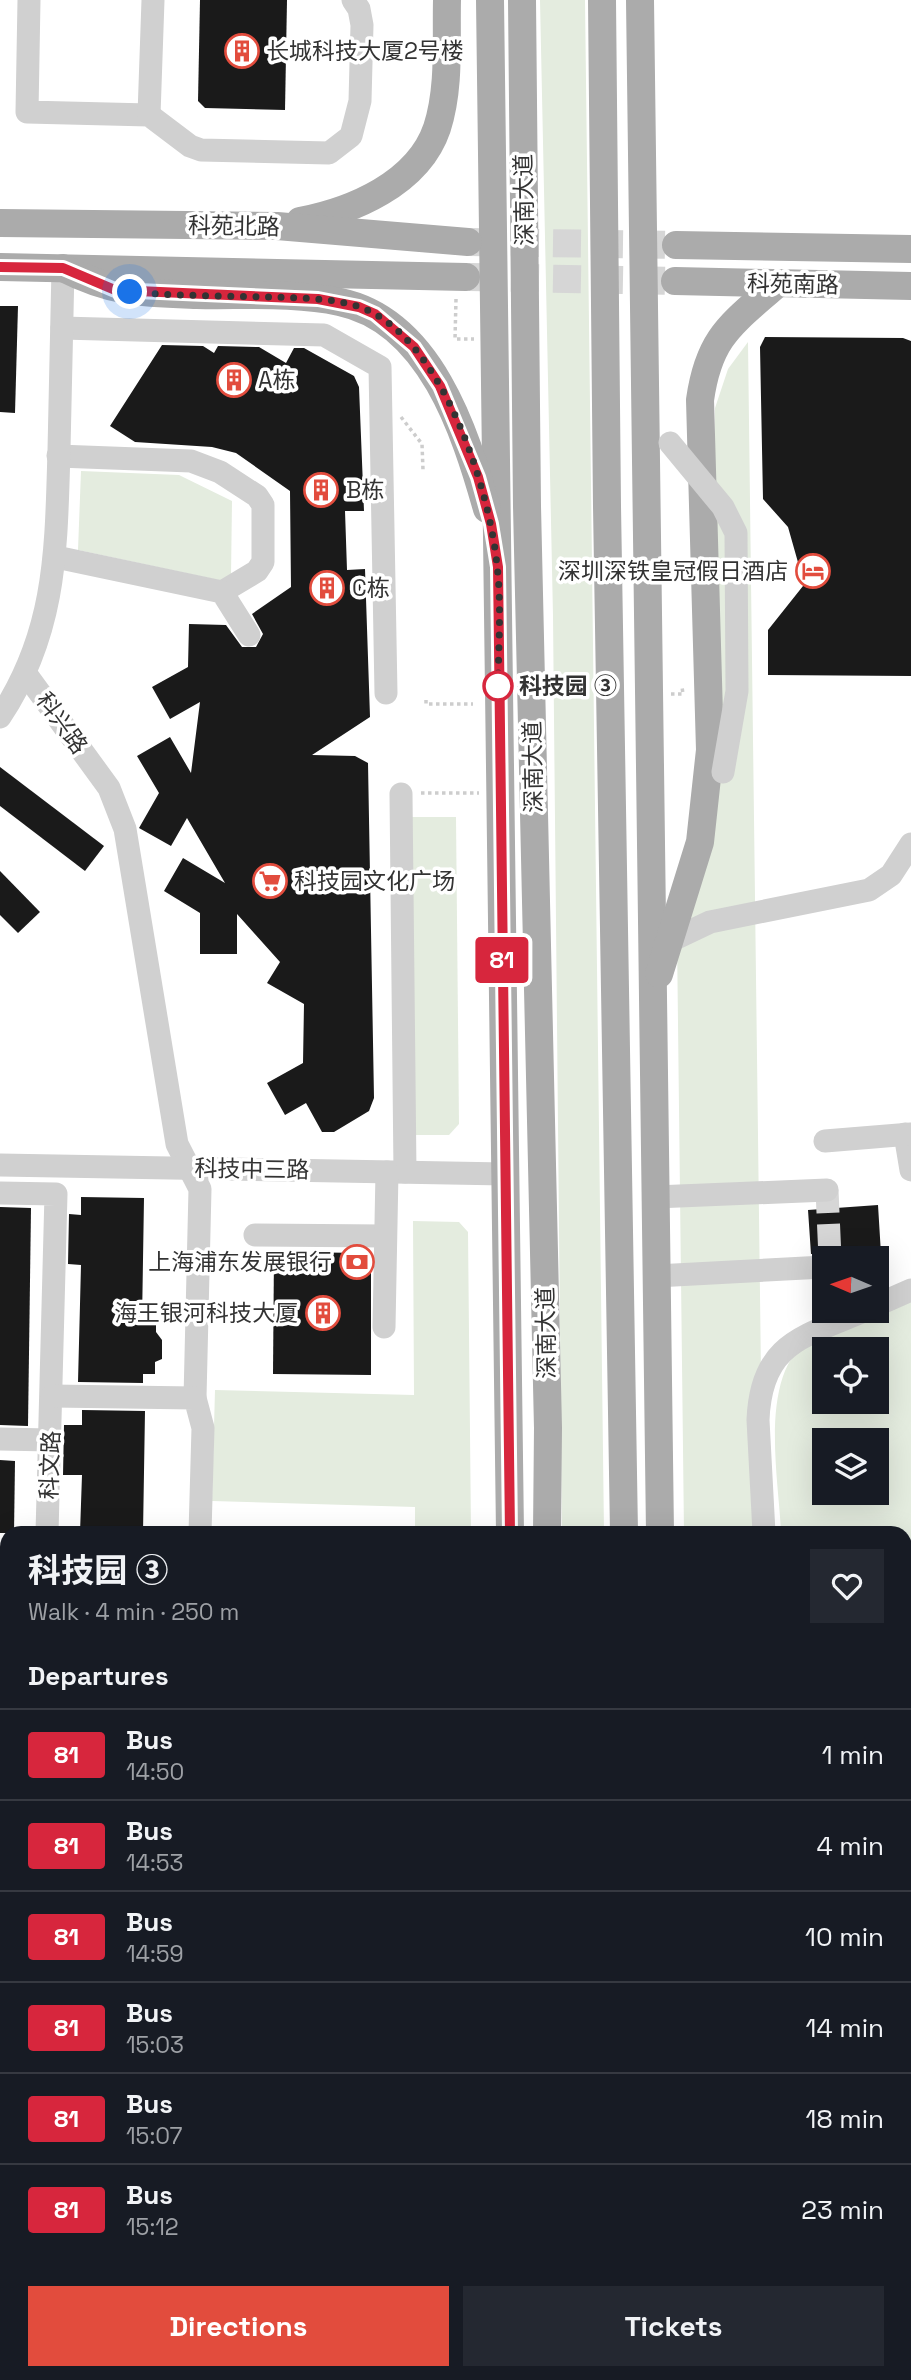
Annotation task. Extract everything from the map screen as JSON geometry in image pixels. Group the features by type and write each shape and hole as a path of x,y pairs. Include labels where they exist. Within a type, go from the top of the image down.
{"main road":[{"path":"277,226 321,217 353,206 386,189 423,153 436,130 443,100 447,0"},
{"path":"490,0 510,1526"},
{"name":"深南大道","path":"522,0 533,747 548,1414 547,1526"},
{"path":"603,0 609,648 624,1526"},
{"path":"640,0 660,1526"},
{"name":"科苑北路","path":"0,223 277,226 468,242"},
{"name":"科苑南路","path":"676,245 911,249"},
{"name":"科苑北路","path":"0,267 461,285"},
{"path":"63,268 115,290 340,302 375,314 414,347 440,386 478,477 491,524 498,567"},
{"name":"科苑南路","path":"675,281 911,286"},
{"path":"652,996 696,857 707,800 710,750 702,386 711,351 722,334 778,283"},
{"path":"609,648 650,795"},
{"path":"502,995 533,747"},
{"path":"506,1253 534,1526"},
{"path":"638,1526 657,1312"}],"street":[{"path":"29,0 27,112 149,115 190,146 201,150 329,153 351,136 360,101 362,25 359,9 353,0"},
{"path":"149,115 153,0"},
{"name":"科兴路","path":"63,268 56,557 46,615 26,674 109,788 118,807 129,851 177,1144 200,1189 195,1398 203,1428 200,1526"},
{"path":"62,328 324,335 380,367 386,693"},
{"path":"644,395 670,443 723,507 736,533 737,691 732,734 696,857"},
{"path":"56,557 222,592 257,571 263,562 263,505 257,496 220,472 191,461 58,456"},
{"path":"222,592 249,635"},
{"path":"0,717 26,674"},
{"path":"384,1327 385,1236 396,1172 401,794"},
{"path":"670,941 710,922 869,890 891,875 911,844"},
{"path":"825,1142 908,1134 911,1170"},
{"name":"科技中三路","path":"0,1165 505,1174"},
{"path":"655,1197 827,1190"},
{"name":"科文路","path":"0,1194 56,1194 47,1526"},
{"path":"255,1235 385,1236"},
{"path":"656,1276 812,1268"},
{"path":"889,1300 911,1290"},
{"path":"764,1526 758,1420 759,1402 765,1381 789,1343 833,1323"},
{"path":"52,1396 195,1398"},
{"path":"0,1439 50,1440"}],"path":[{"path":"461,285 455,339 477,339"},
{"path":"381,390 422,444 423,470"},
{"path":"665,694 683,694 682,687"},
{"path":"426,699 426,704 473,704"},
{"path":"401,794 499,793"}],"shaded area":[{"path":"540,0 585,0 604,1526 562,1526 553,616"},
{"path":"748,342 763,1526 684,1526 677,938 707,817 715,408 728,369"},
{"path":"81,471 179,475 232,501 231,576 223,581 78,550"},
{"path":"412,817 456,817 459,1124 449,1135 415,1135"},
{"path":"413,1221 459,1222 468,1232 471,1526 415,1526 415,1507 212,1501 215,1390 414,1395"},
{"path":"911,1301 911,1526 780,1526 775,1426 778,1398 785,1372 797,1351 812,1338 812,1414 889,1414 889,1337 814,1337 845,1323 889,1323 889,1308"}],"building":[{"name":"长城科技大厦2号楼","path":"200,0 287,0 285,110 205,108 198,101"},
{"path":"0,306 18,306 15,413 0,412"},
{"path":"765,337 903,338 911,341 911,676 768,675 768,630 803,586 803,580 788,527 763,499 760,347"},
{"path":"162,345 203,346 214,353 218,346 259,347 286,363 294,348 304,348 354,376 359,387 364,511 345,511 347,570 365,569 370,717 312,755 355,756 368,763 374,1098 369,1111 334,1132 322,1132 306,1103 285,1115 267,1083 303,1063 304,1004 267,983 280,962 237,914 237,954 200,954 200,913 164,891 183,858 225,883 187,818 171,846 139,828 159,793 137,756 170,737 191,773 200,702 170,719 152,687 188,667 189,624 226,625 242,647 256,647 263,634 252,614 291,587 290,491 236,453 212,447 135,442 110,426"},
{"path":"0,767 104,846 85,871 0,806"},
{"path":"0,871 40,912 18,933 0,915"},
{"path":"81,1197 144,1198 142,1322 156,1322 156,1332 162,1340 162,1359 155,1362 155,1374 143,1374 143,1383 78,1382 81,1265 68,1264 69,1214 81,1215"},
{"path":"878,1205 881,1246 812,1246 811,1254 808,1210"},
{"path":"0,1207 31,1208 28,1426 0,1425"},
{"name":"海王银河科技大厦","path":"274,1252 371,1253 371,1375 273,1374"},
{"path":"82,1410 145,1411 143,1526 80,1526 82,1475 63,1475 64,1425 82,1425"},
{"path":"0,1460 15,1461 14,1526 0,1526"}],"tunnel":[{"path":"469,242 676,245"},
{"path":"469,277 675,281"},
{"path":"827,1190 829,1246"}],"bus line":[{"name":"81","path":"0,267 63,268 90,282 115,290 318,299 359,307 388,322 414,347 440,386 467,446 491,524 498,567 510,1526"}],"place":[{"name":"长城科技大厦2号楼","path":"242,51"},
{"name":"A栋","path":"234,380"},
{"name":"B栋","path":"321,490"},
{"name":"深圳深铁皇冠假日酒店","path":"813,571"},
{"name":"C栋","path":"327,588"},
{"name":"科技园 ③","path":"498,686"},
{"name":"科技园文化广场","path":"270,881"},
{"name":"上海浦东发展银行","path":"357,1262"},
{"name":"海王银河科技大厦","path":"323,1313"}],"route":[{"path":"130,292 340,302 375,314 401,333 414,347 440,386 467,446 491,524 498,567 498,692 498,686"}]}
